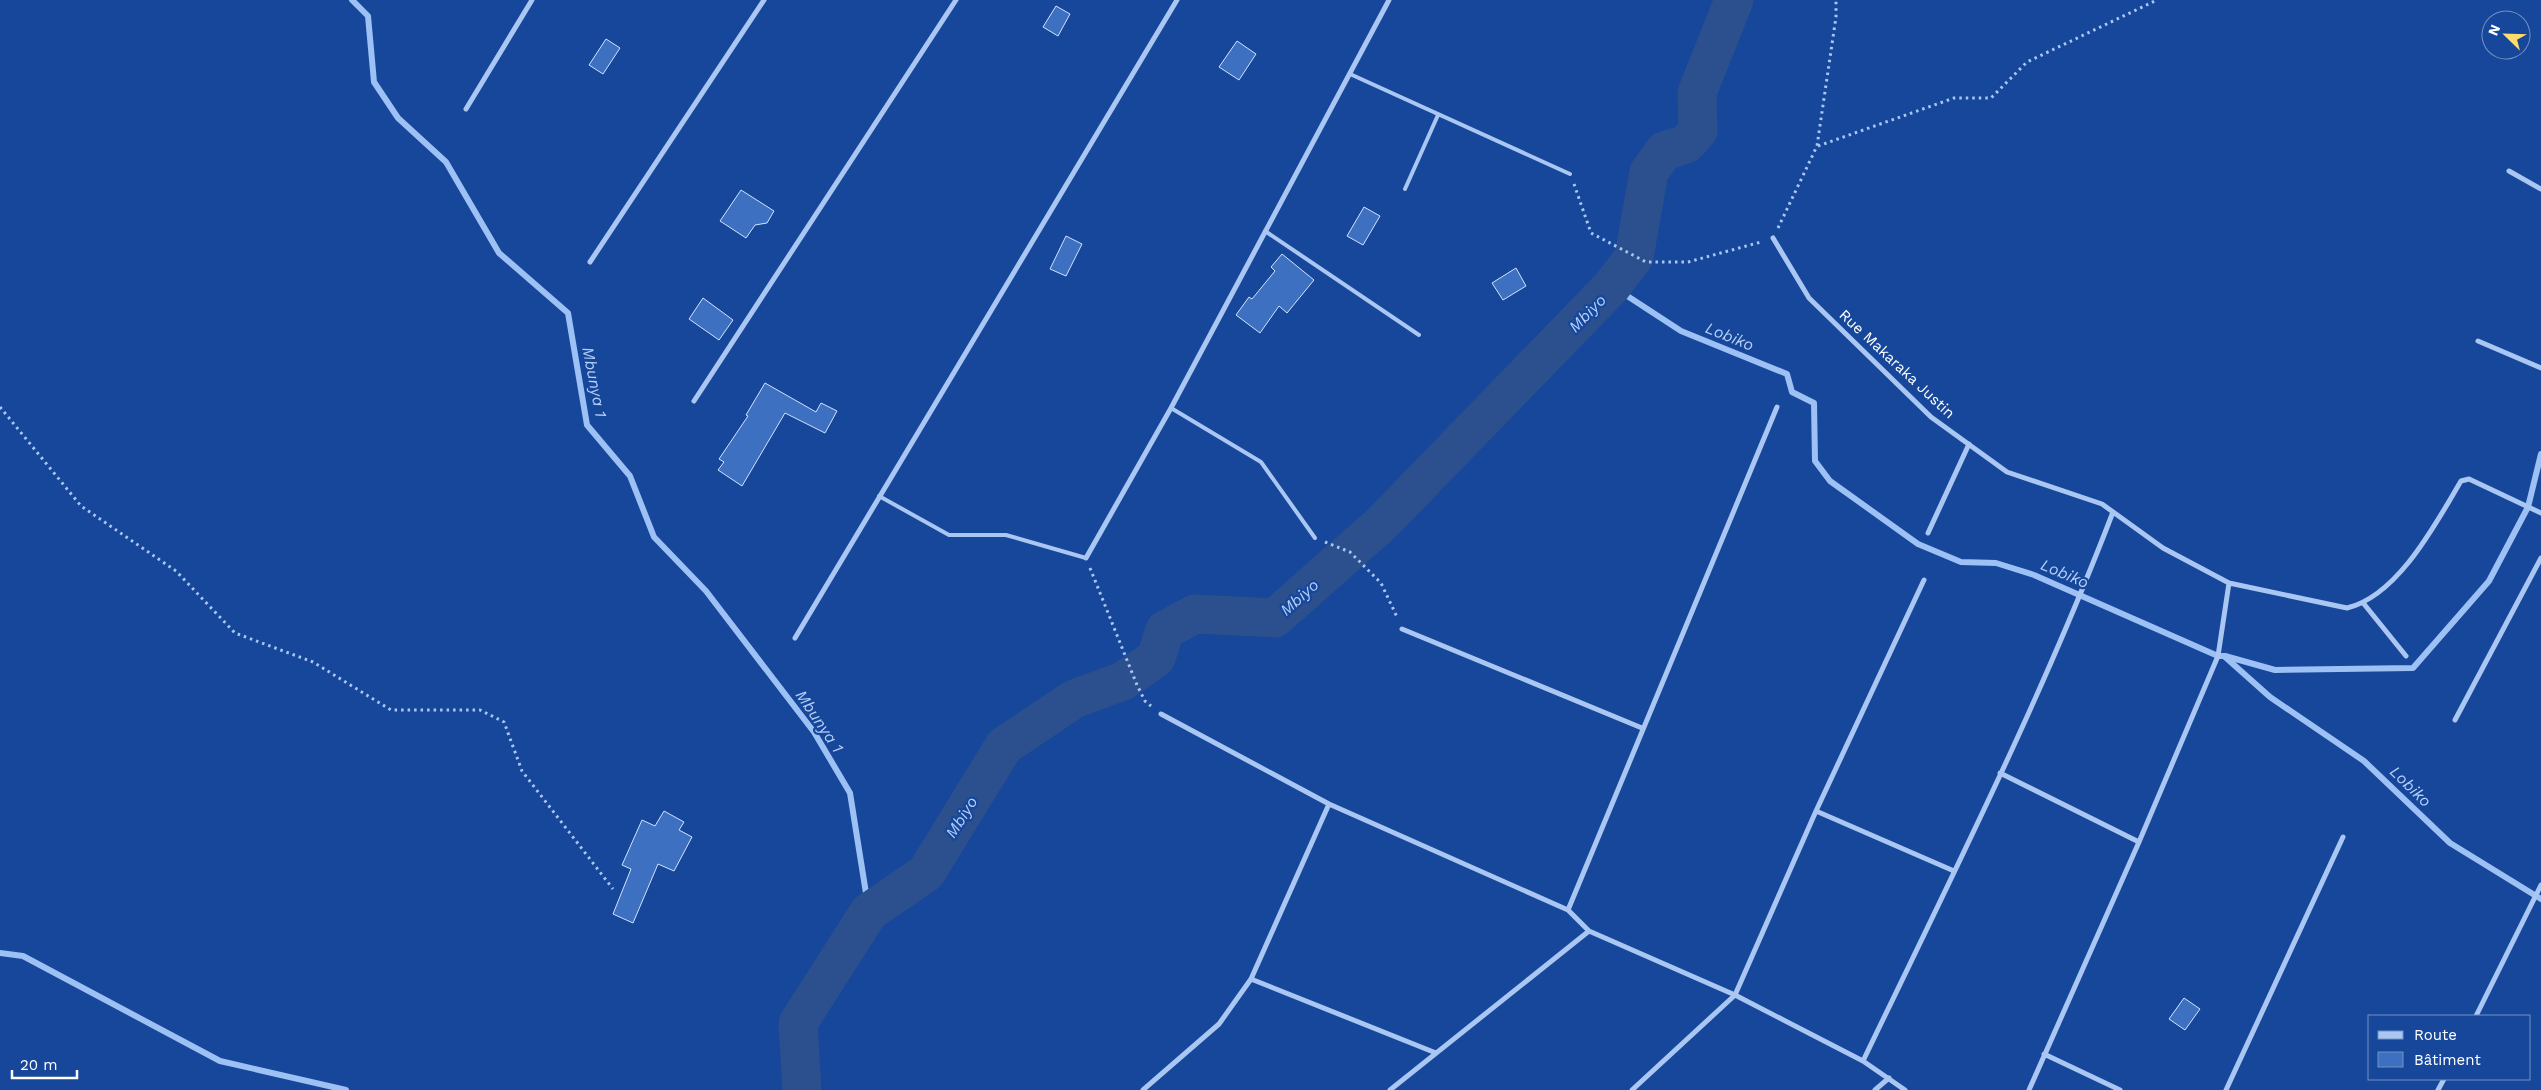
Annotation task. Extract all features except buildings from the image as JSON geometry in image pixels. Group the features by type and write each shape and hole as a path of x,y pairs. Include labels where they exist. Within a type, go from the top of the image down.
{"street":[{"path":"466,109 532,0"},
{"path":"590,262 764,0"},
{"path":"694,401 956,0"},
{"path":"795,638 1177,0"},
{"path":"1086,558 1171,408 1389,0"},
{"path":"2509,171 2541,189"},
{"name":"Rue Makaraka Justin","path":"1773,238 1809,298 1931,417 2007,472 2102,504 2163,548 2229,583 2347,608 2364,604"},
{"path":"2478,341 2541,368"},
{"path":"1568,910 1777,407"},
{"path":"1928,533 1969,444"},
{"path":"2406,656 2364,604 2413,559 2461,481 2469,479 2541,513"},
{"path":"1864,1061 2081,596 2113,512"},
{"path":"2454,720 2541,558"},
{"path":"1632,1090 1735,995 1816,811 1924,580"},
{"path":"2028,1090 2139,842 2218,656 2229,583"},
{"path":"1402,629 1642,728"},
{"path":"1161,714 1329,804 1568,910 1589,931 1735,995 1864,1061 1905,1090"},
{"path":"2000,773 2139,842"},
{"path":"1143,1090 1219,1024 1251,979 1329,804"},
{"path":"1816,811 1954,871"},
{"path":"2226,1090 2343,838"},
{"path":"2477,1015 2540,887"},
{"path":"1390,1090 1589,931"},
{"path":"1251,979 1436,1052"},
{"path":"2044,1054 2120,1090"},
{"path":"1875,1090 1889,1078"}],"lane":[{"path":"1350,74 1570,174"},
{"path":"1405,189 1438,115"},
{"path":"1265,231 1419,335"},
{"path":"1171,408 1262,462 1315,538"},
{"path":"879,496 949,535 1006,535 1086,558"}],"path":[{"path":"1570,174 1591,233 1646,262 1688,262 1773,238 1817,146 1836,17 1836,0"},
{"path":"1817,146 1954,98 1991,98 2027,62 2157,0"},
{"path":"0,407 81,506 176,571 235,633 313,662 391,710 480,710 504,722 522,771 613,890"},
{"path":"1315,538 1350,552 1381,583 1402,629"},
{"path":"1086,558 1137,685 1145,701 1161,714"}],"waterway":[{"name":"Mbunya 1","path":"352,0 368,16 374,82 398,118 446,162 499,253 568,313 587,425 630,476 654,537 706,591 814,732 850,793 869,912"},
{"name":"Mbiyo","path":"802,1090 798,1023 869,912 926,873 1004,746 1074,699 1123,681 1156,658 1165,630 1195,614 1275,618 1382,523 1612,286 1634,257 1649,172 1664,151 1686,144 1698,131 1697,93 1734,0"},
{"name":"Lobiko","path":"1612,286 1681,331 1787,374 1792,392 1814,403 1815,461 1830,481 1918,544 1961,562 1996,563 2034,575 2218,656 2224,656 2270,697 2364,761 2450,843 2541,899"},
{"path":"2225,656 2275,670 2413,668 2489,581 2528,507 2541,454"},
{"path":"0,953 23,956 220,1061 346,1090"}]}
